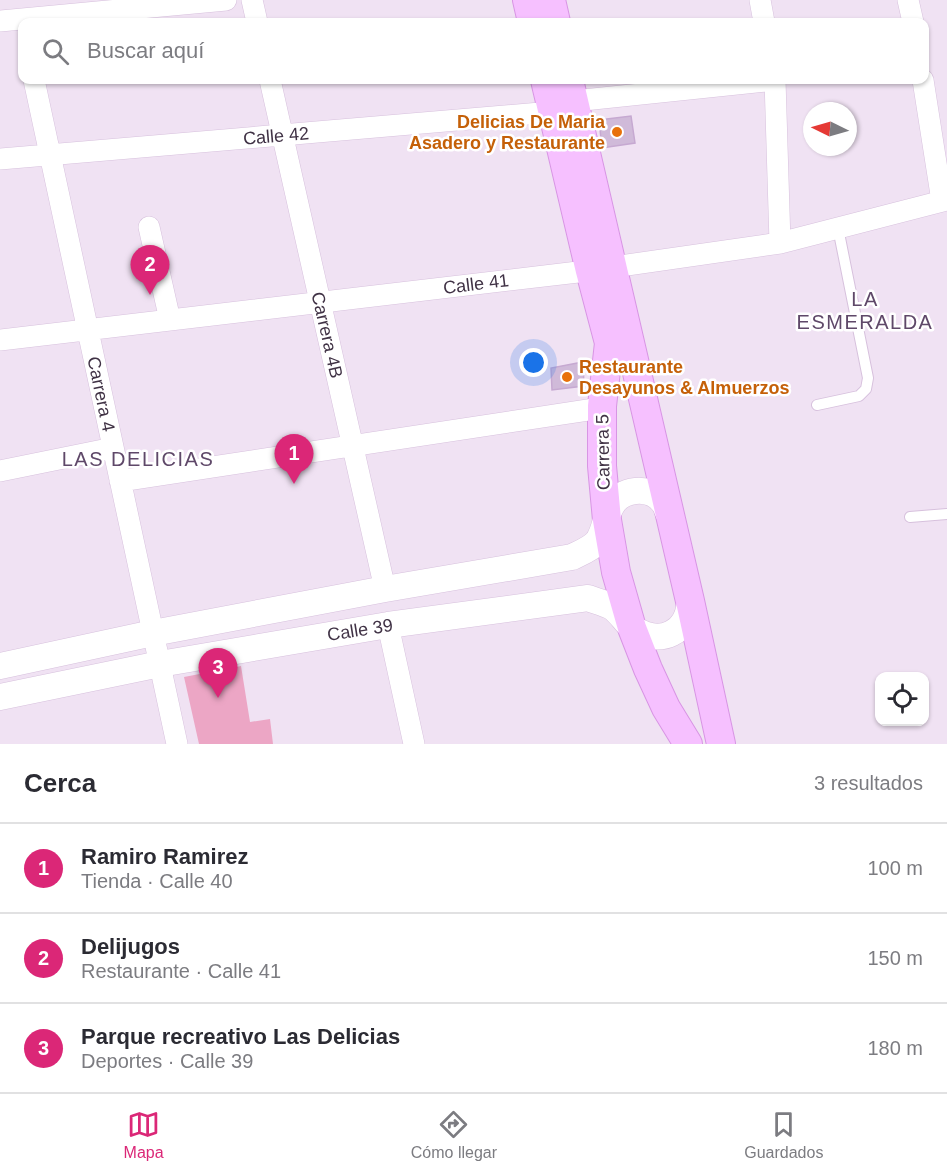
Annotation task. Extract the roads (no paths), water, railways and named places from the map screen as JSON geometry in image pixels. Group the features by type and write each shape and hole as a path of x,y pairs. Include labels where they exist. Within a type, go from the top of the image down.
{"main road":[{"path":"526,0 531,18"},
{"path":"551,0 555,18"},
{"name":"Carrera 5","path":"550,84 565,97 602,269 669,514 721,744"},
{"name":"Carrera 5","path":"602,269 609,343 602,406 602,466 607,520 616,572 632,628 648,669 666,708 688,744"}],"street":[{"path":"15,17 174,2 226,0"},
{"path":"252,0 256,18"},
{"path":"760,0 763,18"},
{"path":"908,0 912,18"},
{"name":"Carrera 4","path":"35,84 177,744"},
{"name":"Carrera 4B","path":"271,84 385,589"},
{"name":"Calle 42","path":"0,159 283,135 565,97 726,84"},
{"path":"775,84 780,243"},
{"path":"924,84 944,201"},
{"name":"Calle 41","path":"0,340 602,269 780,243 944,201"},
{"path":"149,227 170,320"},
{"path":"120,481 602,406"},
{"path":"0,471 113,448"},
{"name":"Calle 39","path":"0,666 153,633 385,589 572,557 597,542 611,506 621,495 635,490 650,492 663,501 669,514"},
{"name":"Calle 39","path":"0,697 160,664 388,625 588,598 612,607 632,628 644,634 666,636 676,631 684,623 689,612 690,601"},
{"path":"388,625 414,744"}],"lane":[{"path":"817,405 859,396 866,389 868,378 838,228"},
{"path":"910,517 947,514"}],"place":[{"name":"Delicias De Maria Asadero y Restaurante","path":"617,132"},
{"name":"Delijugos","path":"150,295"},
{"name":"Restaurante Desayunos & Almuerzos","path":"567,377"},
{"name":"Ramiro Ramirez","path":"294,484"},
{"name":"Parque recreativo Las Delicias","path":"218,698"}],"district":[{"name":"LA ESMERALDA","path":"865,310"},
{"name":"LAS DELICIAS","path":"138,459"}]}
